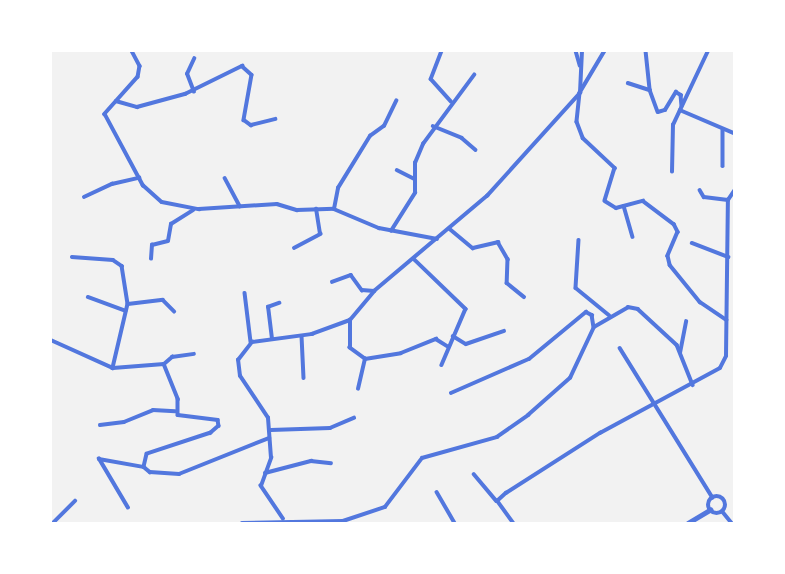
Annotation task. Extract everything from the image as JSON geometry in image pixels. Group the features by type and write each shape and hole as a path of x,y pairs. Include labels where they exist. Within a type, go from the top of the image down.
{"street":[{"path":"132,51 140,74 105,114 139,178 163,202 195,209 277,204 334,209 391,231 437,239"},
{"path":"442,51 431,79 451,101"},
{"path":"579,51 582,70 580,134 616,171 605,201 612,207 643,201 666,216 677,229 670,265 701,302 727,320"},
{"path":"251,342 302,336 350,320 374,290 450,229 487,195 580,93 605,51"},
{"path":"646,51 650,90 658,112 665,110 676,92 681,95 681,108"},
{"path":"672,172 672,130 708,51"},
{"path":"194,59 187,74 194,92"},
{"path":"116,101 136,107 194,92 237,68 248,67 252,86 244,120 251,125 275,119"},
{"path":"391,231 415,193 415,163 433,126 474,75"},
{"path":"628,83 650,90"},
{"path":"334,209 338,188 370,136 384,126 396,101"},
{"path":"681,108 734,133"},
{"path":"433,126 462,138 476,150"},
{"path":"723,130 723,166"},
{"path":"397,170 415,178"},
{"path":"84,197 112,184 139,178"},
{"path":"225,178 240,206"},
{"path":"700,190 705,197 728,200"},
{"path":"497,501 600,433 693,385 723,362 727,320 728,200 734,191"},
{"path":"624,206 633,237"},
{"path":"151,259 152,244 168,241 171,224 195,209"},
{"path":"294,248 320,234 316,209"},
{"path":"450,229 472,248 498,242 508,259 507,283 524,297"},
{"path":"579,240 574,283 608,316"},
{"path":"692,243 728,257"},
{"path":"72,257 120,262 128,304 113,368"},
{"path":"414,259 464,306 466,313 447,346 442,365"},
{"path":"332,282 348,275 362,289 374,290"},
{"path":"728,280 734,280"},
{"path":"245,293 251,342 238,360 239,372 259,398 271,430 271,458 265,473 263,490 284,520"},
{"path":"88,298 126,311"},
{"path":"128,304 163,300 174,311"},
{"path":"272,339 268,307 279,303"},
{"path":"242,523 284,520 348,521 386,508 422,458 497,437 528,415 570,378 594,327 608,316 635,307 680,353 693,385"},
{"path":"451,393 529,359 586,312 592,315 594,327"},
{"path":"350,320 350,348 365,359 412,351 434,340 447,346"},
{"path":"680,353 686,322"},
{"path":"453,336 466,344 504,331"},
{"path":"302,336 304,378"},
{"path":"51,340 113,368 164,364 172,357 194,354"},
{"path":"620,348 713,498 710,510"},
{"path":"358,389 365,359"},
{"path":"164,364 178,399 175,411"},
{"path":"100,425 124,422 153,410 175,411 181,417 216,419 219,426 194,441 147,454 144,467"},
{"path":"271,430 330,428 354,418"},
{"path":"128,508 99,459 144,467 156,475 179,474 269,438"},
{"path":"265,473 311,461 331,463"},
{"path":"474,474 512,523"},
{"path":"437,492 455,523"},
{"path":"713,498 724,499 724,510 732,523"},
{"path":"53,523 75,500"},
{"path":"688,523 710,510 734,508"}]}
